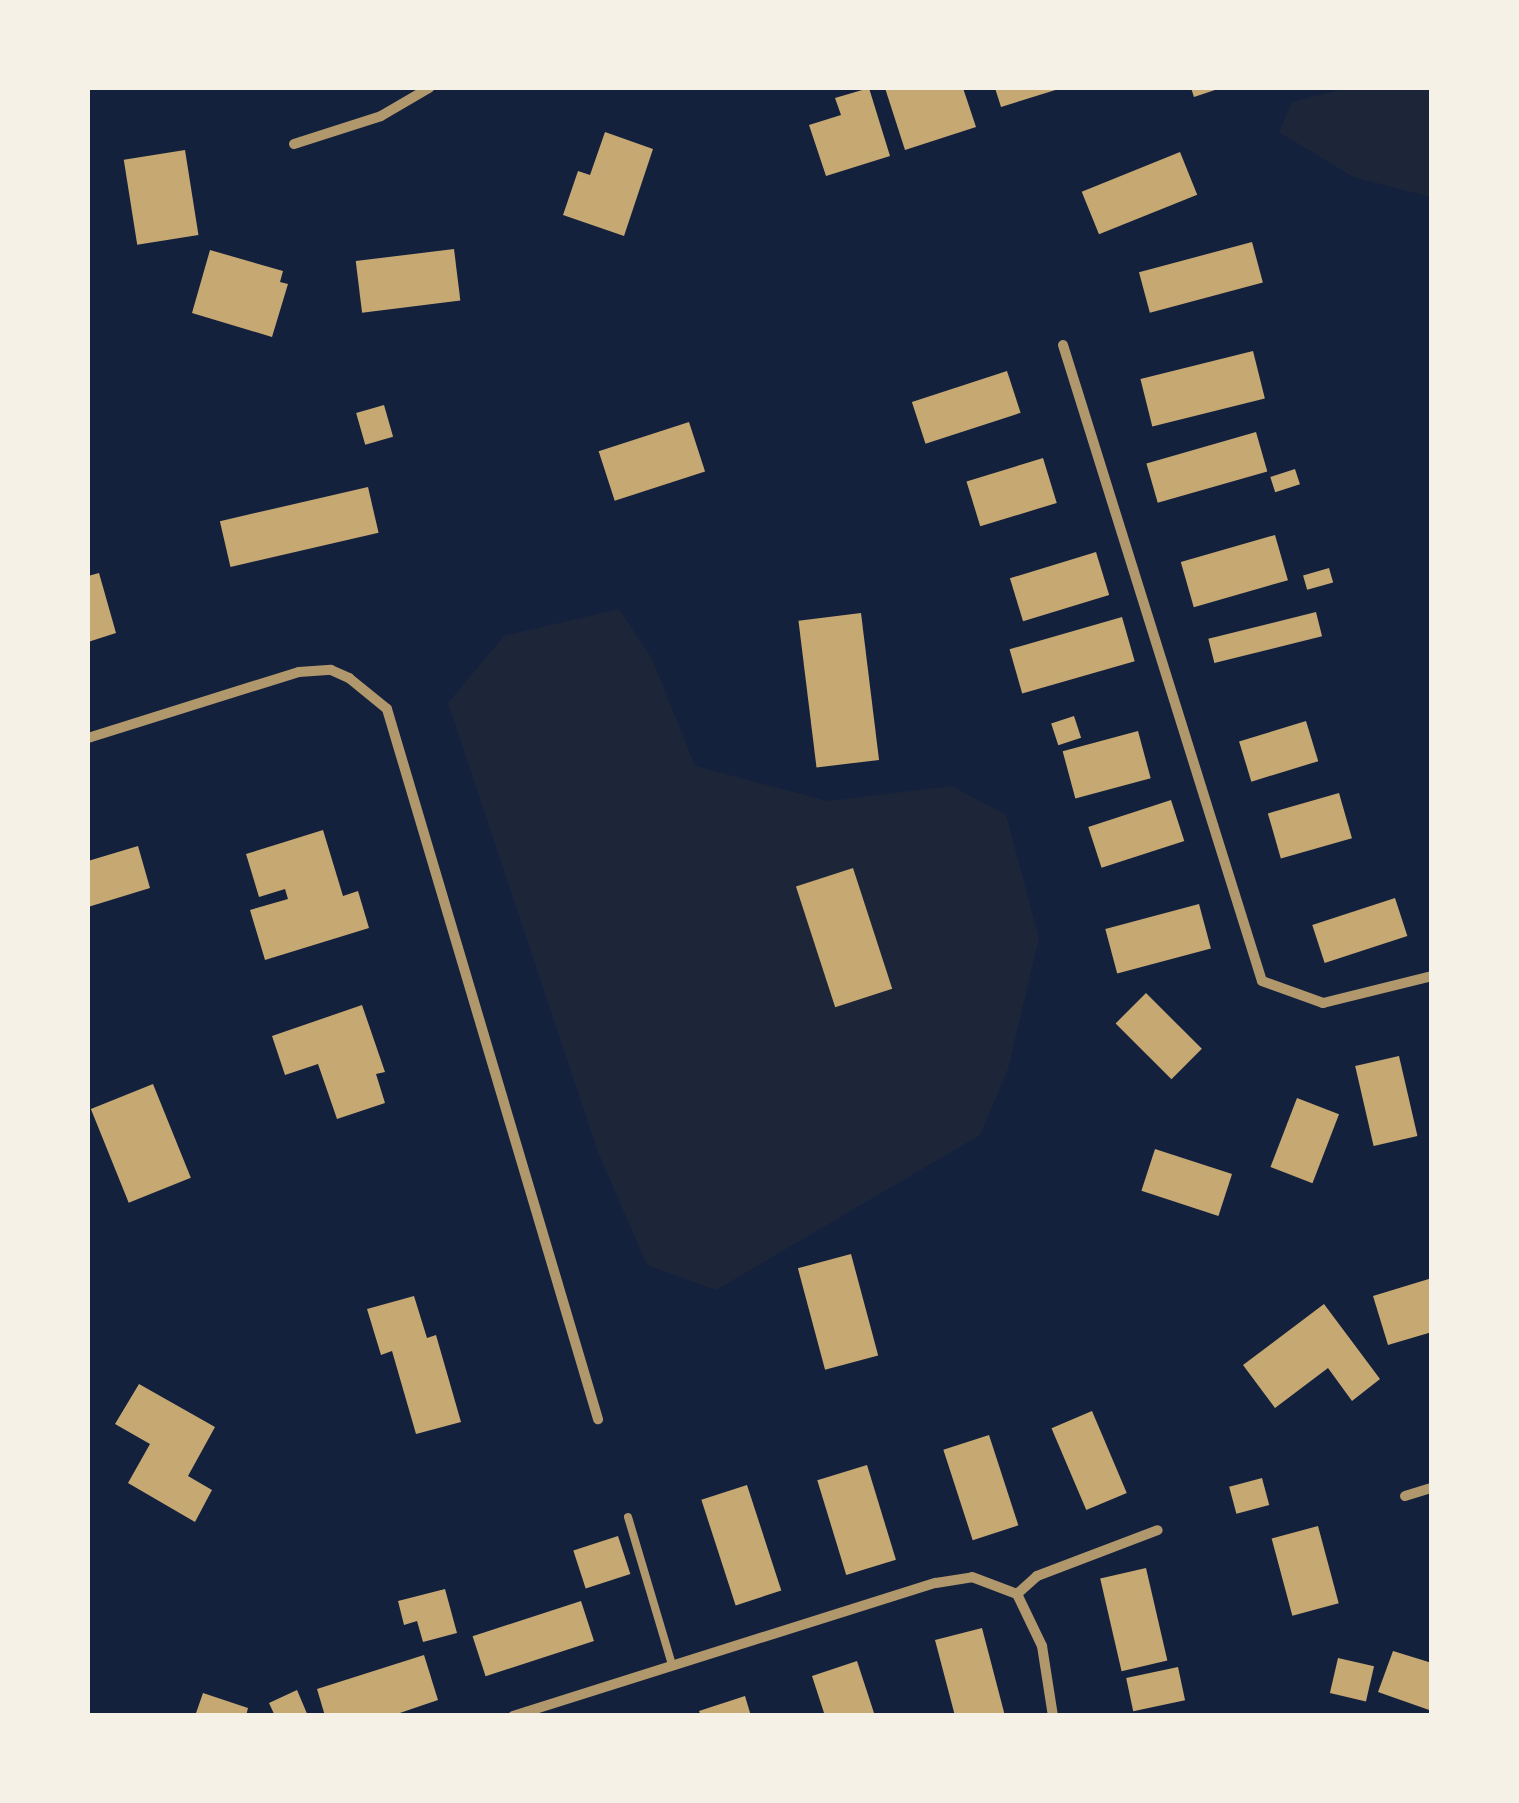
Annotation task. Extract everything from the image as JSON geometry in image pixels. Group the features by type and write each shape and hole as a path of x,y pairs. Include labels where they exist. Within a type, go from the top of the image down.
{"street":[{"path":"294,144 381,116 429,88"},
{"path":"1063,345 1250,959 1262,980 1288,995 1322,1004 1432,976"},
{"path":"88,738 299,672 331,670 372,692 387,709 417,798 598,1418"},
{"path":"1405,1496 1432,1488"},
{"path":"1018,1594 1037,1576 1158,1530"},
{"path":"513,1716 936,1583 972,1576 1018,1594 1042,1646 1053,1716"}],"lane":[{"path":"628,1517 672,1665"}],"shaded area":[{"path":"1348,88 1431,88 1431,197 1353,177 1279,132 1292,102"},
{"path":"619,609 652,659 695,766 828,801 952,786 1006,815 1039,938 1008,1069 980,1135 716,1290 647,1265 598,1152 448,703 504,636"}],"building":[{"path":"869,88 890,156 826,176 809,125 841,115 835,98"},
{"path":"885,88 963,88 976,127 905,150"},
{"path":"995,88 1062,88 1001,107"},
{"path":"1191,88 1221,88 1194,97"},
{"path":"605,132 653,149 624,236 563,215 578,171 590,175"},
{"path":"185,150 198,235 137,245 124,160"},
{"path":"1180,152 1197,195 1099,234 1082,192"},
{"path":"1252,242 1263,283 1150,313 1139,272"},
{"path":"454,249 460,301 362,313 356,261"},
{"path":"210,250 283,271 280,282 288,284 272,337 192,313"},
{"path":"1253,351 1265,399 1152,427 1140,379"},
{"path":"1007,371 1021,413 925,444 912,402"},
{"path":"384,405 393,437 365,445 356,413"},
{"path":"689,422 705,471 615,501 599,451"},
{"path":"1256,432 1267,471 1158,503 1146,463"},
{"path":"1043,458 1057,503 980,526 966,481"},
{"path":"1295,469 1300,484 1275,492 1270,477"},
{"path":"368,487 379,533 230,567 220,521"},
{"path":"1275,535 1288,580 1194,607 1181,562"},
{"path":"1096,552 1109,595 1023,621 1010,578"},
{"path":"1329,568 1333,582 1307,590 1303,575"},
{"path":"99,573 116,633 88,642 88,576"},
{"path":"1316,612 1322,636 1214,663 1208,639"},
{"path":"861,613 879,760 817,768 798,621"},
{"path":"1122,617 1135,661 1022,693 1010,649"},
{"path":"1074,716 1081,738 1058,745 1051,723"},
{"path":"1306,721 1318,761 1251,782 1239,741"},
{"path":"1138,731 1151,778 1075,799 1063,751"},
{"path":"1339,793 1352,838 1281,859 1268,813"},
{"path":"1171,800 1184,841 1102,868 1088,827"},
{"path":"323,830 343,896 358,891 369,928 265,960 250,910 288,899 285,889 259,897 246,854"},
{"path":"138,846 150,888 88,907 88,861"},
{"path":"853,868 892,989 835,1007 796,887"},
{"path":"1395,898 1407,936 1325,963 1312,925"},
{"path":"1199,904 1211,948 1117,974 1105,929"},
{"path":"1146,993 1202,1049 1171,1079 1116,1023"},
{"path":"362,1005 385,1072 376,1074 385,1103 337,1119 318,1064 285,1075 272,1036"},
{"path":"1399,1056 1417,1136 1374,1146 1355,1066"},
{"path":"153,1084 191,1178 129,1203 91,1109"},
{"path":"1297,1098 1339,1114 1312,1183 1270,1167"},
{"path":"1155,1149 1232,1174 1218,1216 1141,1191"},
{"path":"851,1254 878,1355 825,1370 798,1268"},
{"path":"1432,1278 1432,1332 1388,1345 1373,1296"},
{"path":"414,1296 427,1338 436,1335 461,1422 416,1434 392,1351 381,1355 367,1309"},
{"path":"1324,1304 1380,1379 1352,1401 1328,1368 1275,1408 1243,1365"},
{"path":"139,1384 215,1427 188,1476 212,1490 195,1522 128,1483 150,1444 115,1424"},
{"path":"1092,1411 1127,1493 1086,1510 1051,1428"},
{"path":"989,1435 1018,1525 973,1540 943,1450"},
{"path":"867,1465 896,1560 846,1575 817,1480"},
{"path":"1262,1478 1269,1505 1236,1514 1229,1487"},
{"path":"747,1485 781,1591 736,1605 701,1500"},
{"path":"1318,1526 1339,1603 1292,1616 1272,1538"},
{"path":"618,1536 630,1574 586,1589 573,1551"},
{"path":"1146,1568 1167,1661 1122,1671 1100,1579"},
{"path":"445,1589 457,1633 423,1642 417,1621 404,1625 398,1601"},
{"path":"581,1601 594,1641 486,1676 473,1636"},
{"path":"982,1628 1005,1716 955,1716 935,1640"},
{"path":"1393,1651 1432,1663 1432,1711 1378,1692"},
{"path":"424,1655 438,1700 391,1716 325,1716 317,1689"},
{"path":"1338,1658 1374,1666 1366,1701 1330,1693"},
{"path":"857,1661 875,1716 825,1716 812,1676"},
{"path":"1178,1667 1185,1700 1133,1711 1126,1678"},
{"path":"297,1690 308,1716 275,1716 269,1703"},
{"path":"203,1693 248,1708 246,1716 195,1716"},
{"path":"745,1696 751,1716 701,1716 699,1711"}]}
